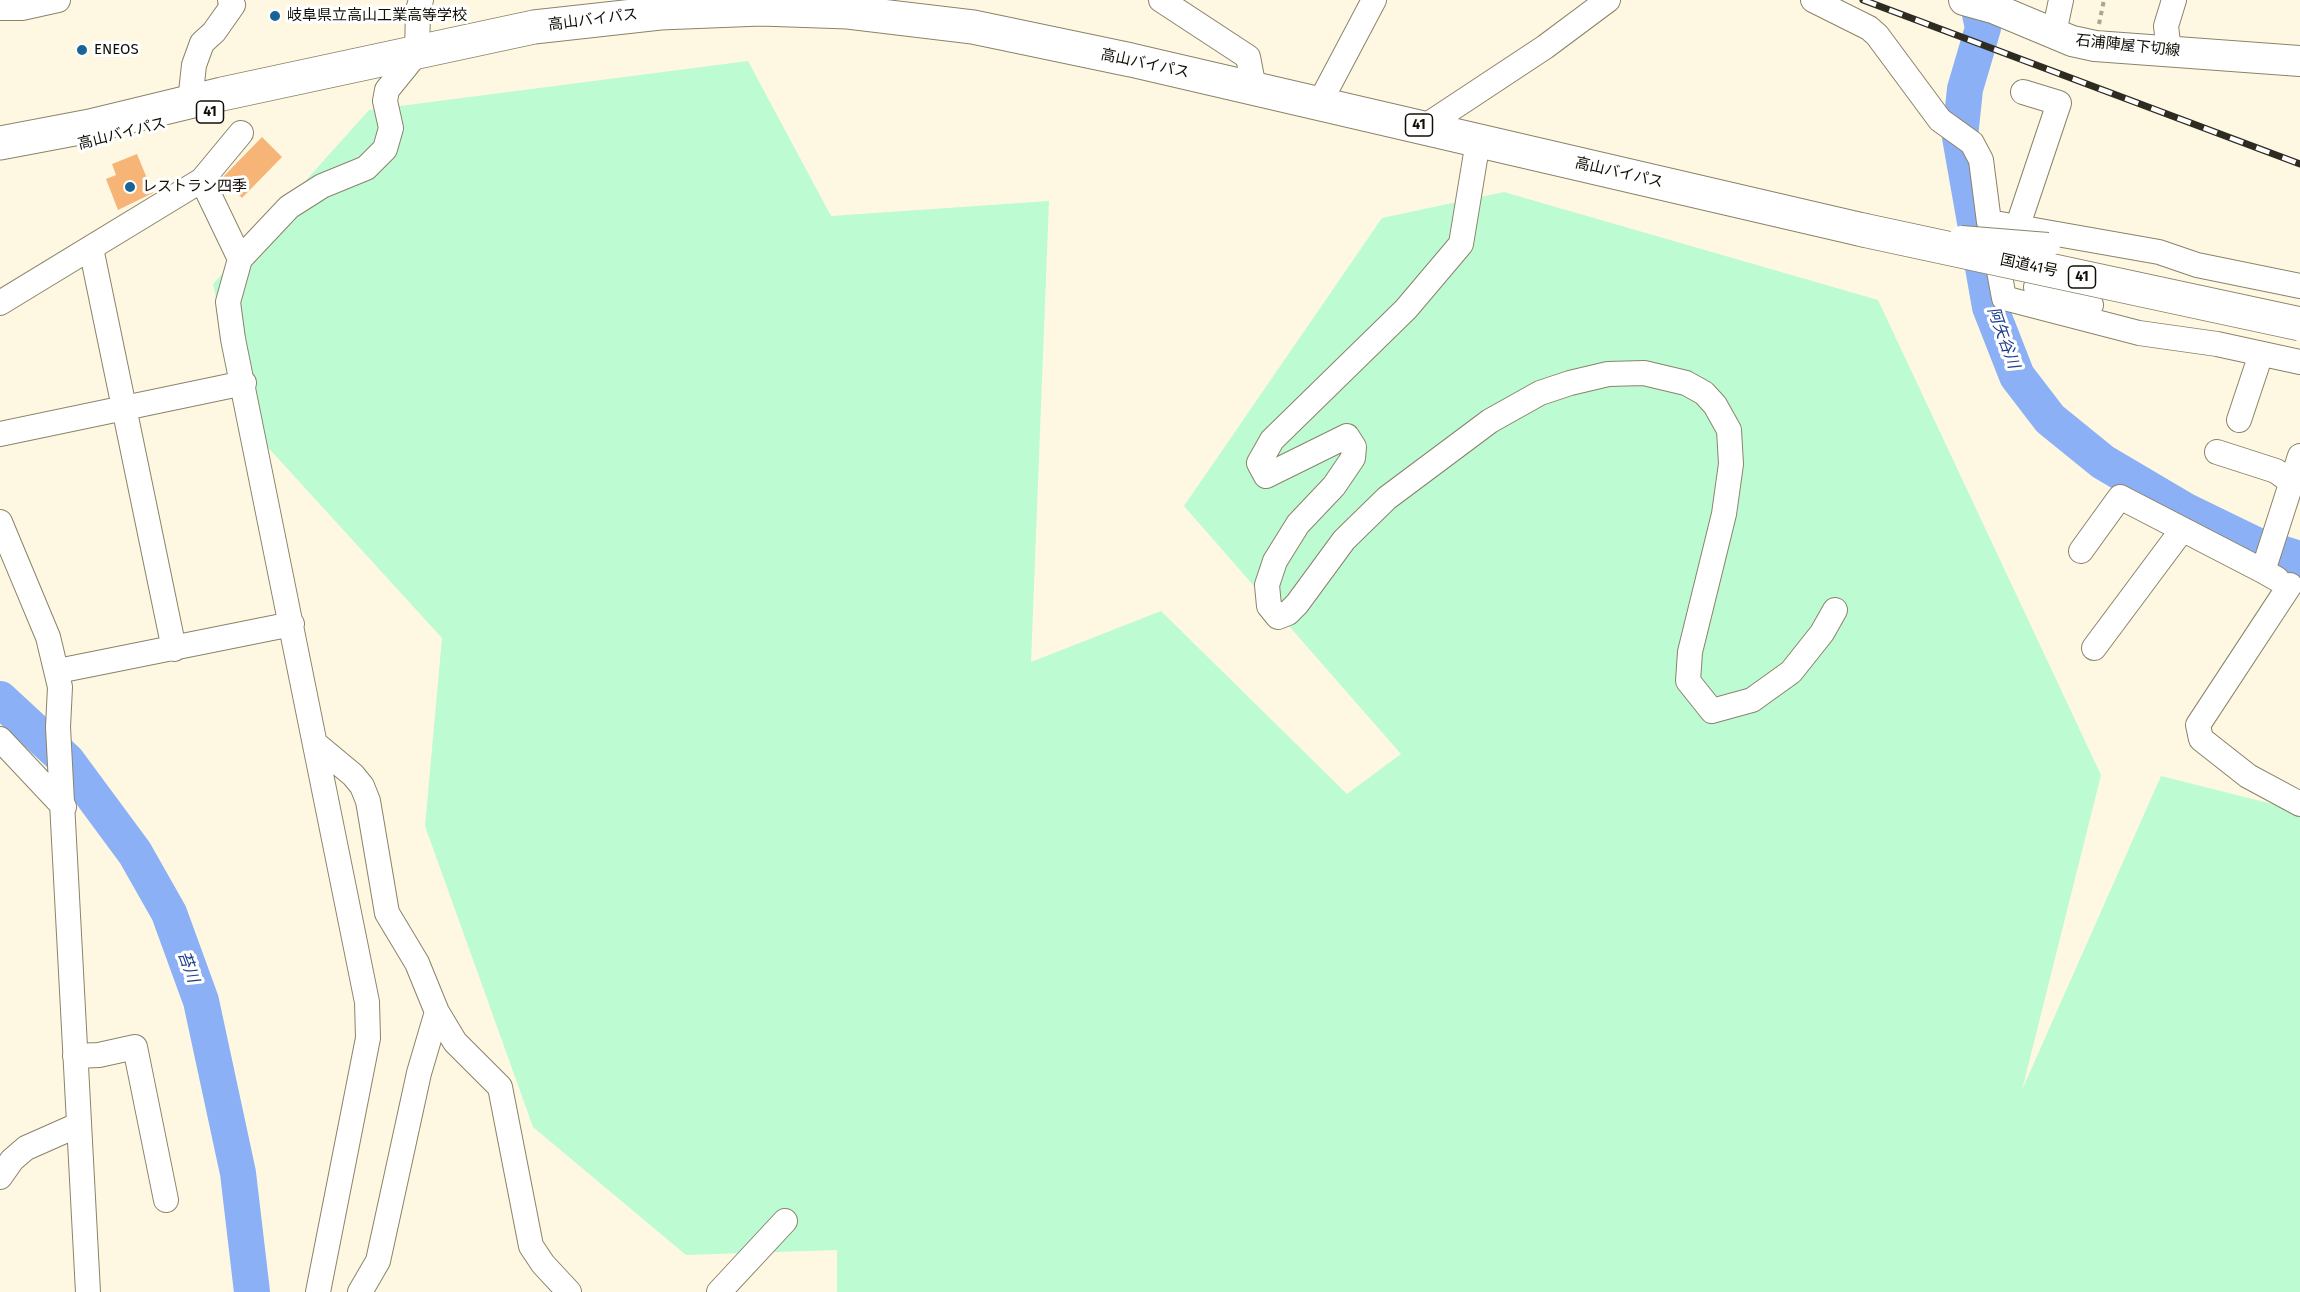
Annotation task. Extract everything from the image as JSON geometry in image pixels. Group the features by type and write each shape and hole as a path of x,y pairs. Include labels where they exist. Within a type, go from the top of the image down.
{"highway":[{"name":"高山バイパス","path":"0,143 90,126 189,102 534,27 602,18 761,9 848,12 973,27 1254,88 1863,230"},
{"name":"高山バイパス","path":"0,162 227,108 417,53"},
{"path":"1863,230 1916,255 2036,287"},
{"name":"国道41号","path":"1863,230 2300,324"}],"main road":[{"name":"石浦陣屋下切線","path":"1975,3 2095,46 2300,61"}],"street":[{"path":"0,8 22,8 58,0"},
{"path":"189,102 194,65 202,43 214,32 233,5 230,0"},
{"path":"318,1292 368,1038 363,979 228,302 240,259 289,207 322,186 366,168 385,148 391,128 385,101 387,90 417,53 418,10 421,0"},
{"path":"1424,127 1545,47 1608,0"},
{"path":"1813,0 1869,28 1877,35 1946,125 1972,143 1981,160 1989,222 2004,298 2139,333 2217,344"},
{"path":"2054,33 2061,0"},
{"path":"2169,51 2166,26 2174,0"},
{"path":"1319,104 1372,1"},
{"path":"1173,3 1248,57 1254,88"},
{"path":"2018,225 2059,103 2023,92"},
{"path":"0,303 202,180 241,133"},
{"path":"1478,141 1461,244 1406,309 1272,440 1259,463 1266,476 1347,436 1354,447 1353,458 1334,486 1298,524 1275,561 1267,585 1269,606 1278,617 1288,613 1344,540 1387,498 1490,421 1540,393 1570,383 1608,374 1644,373 1686,383 1704,393 1715,405 1729,430 1731,464 1724,514 1690,652 1688,681 1712,711 1752,700 1791,672 1822,633 1835,610"},
{"path":"202,180 240,259"},
{"path":"1989,222 2018,225 2159,252 2197,265 2300,286"},
{"path":"1863,230 2048,245 2150,264 2197,265"},
{"path":"91,248 122,409 174,649"},
{"path":"2036,287 2217,344 2300,362"},
{"path":"2239,420 2261,354"},
{"path":"0,434 243,383"},
{"path":"2217,452 2277,471 2291,482"},
{"path":"2267,558 2300,456"},
{"path":"2081,551 2120,497 2182,530 2267,558 2295,588 2198,725 2201,739 2248,776 2300,804"},
{"path":"0,522 40,618 58,671 61,714 58,727 88,1292"},
{"path":"2094,648 2182,530"},
{"path":"58,671 292,624"},
{"path":"0,739 63,795"},
{"path":"317,744 353,775 362,786 368,801 387,913 417,963 437,1012 455,1042 500,1087 531,1246 543,1264 569,1292"},
{"path":"360,1292 378,1261 419,1073 437,1012"},
{"path":"75,1056 99,1055 135,1047 166,1200"},
{"path":"0,1177 12,1160 26,1148 78,1125"},
{"path":"719,1292 785,1221"}],"green space":[{"path":"748,61 831,216 1049,201 1031,662 1161,611 1347,794 1401,754 1184,506 1382,218 1504,192 1878,300 2101,775 2022,1090 2161,776 2300,811 2300,1292 837,1292 837,1250 686,1255 533,1127 425,826 442,638 242,419 213,284 369,110"}],"building":[{"path":"262,137 282,157 242,198 222,178"},
{"name":"レストラン四季","path":"137,154 153,193 118,210 106,179 116,175 112,164"}],"waterway":[{"name":"阿矢谷川","path":"1977,0 1983,28 1965,89 1960,137 1990,307 2017,376 2050,419 2103,462 2186,511 2258,546 2300,559"},
{"name":"苔川","path":"0,699 67,761 135,853 169,913 201,1001 238,1173 252,1292"}],"railway":[{"path":"1863,0 2300,164"}],"place":[{"name":"岐阜県立高山工業高等学校","path":"275,16"},
{"name":"ENEOS","path":"82,50"},
{"name":"レストラン四季","path":"130,187"}]}
